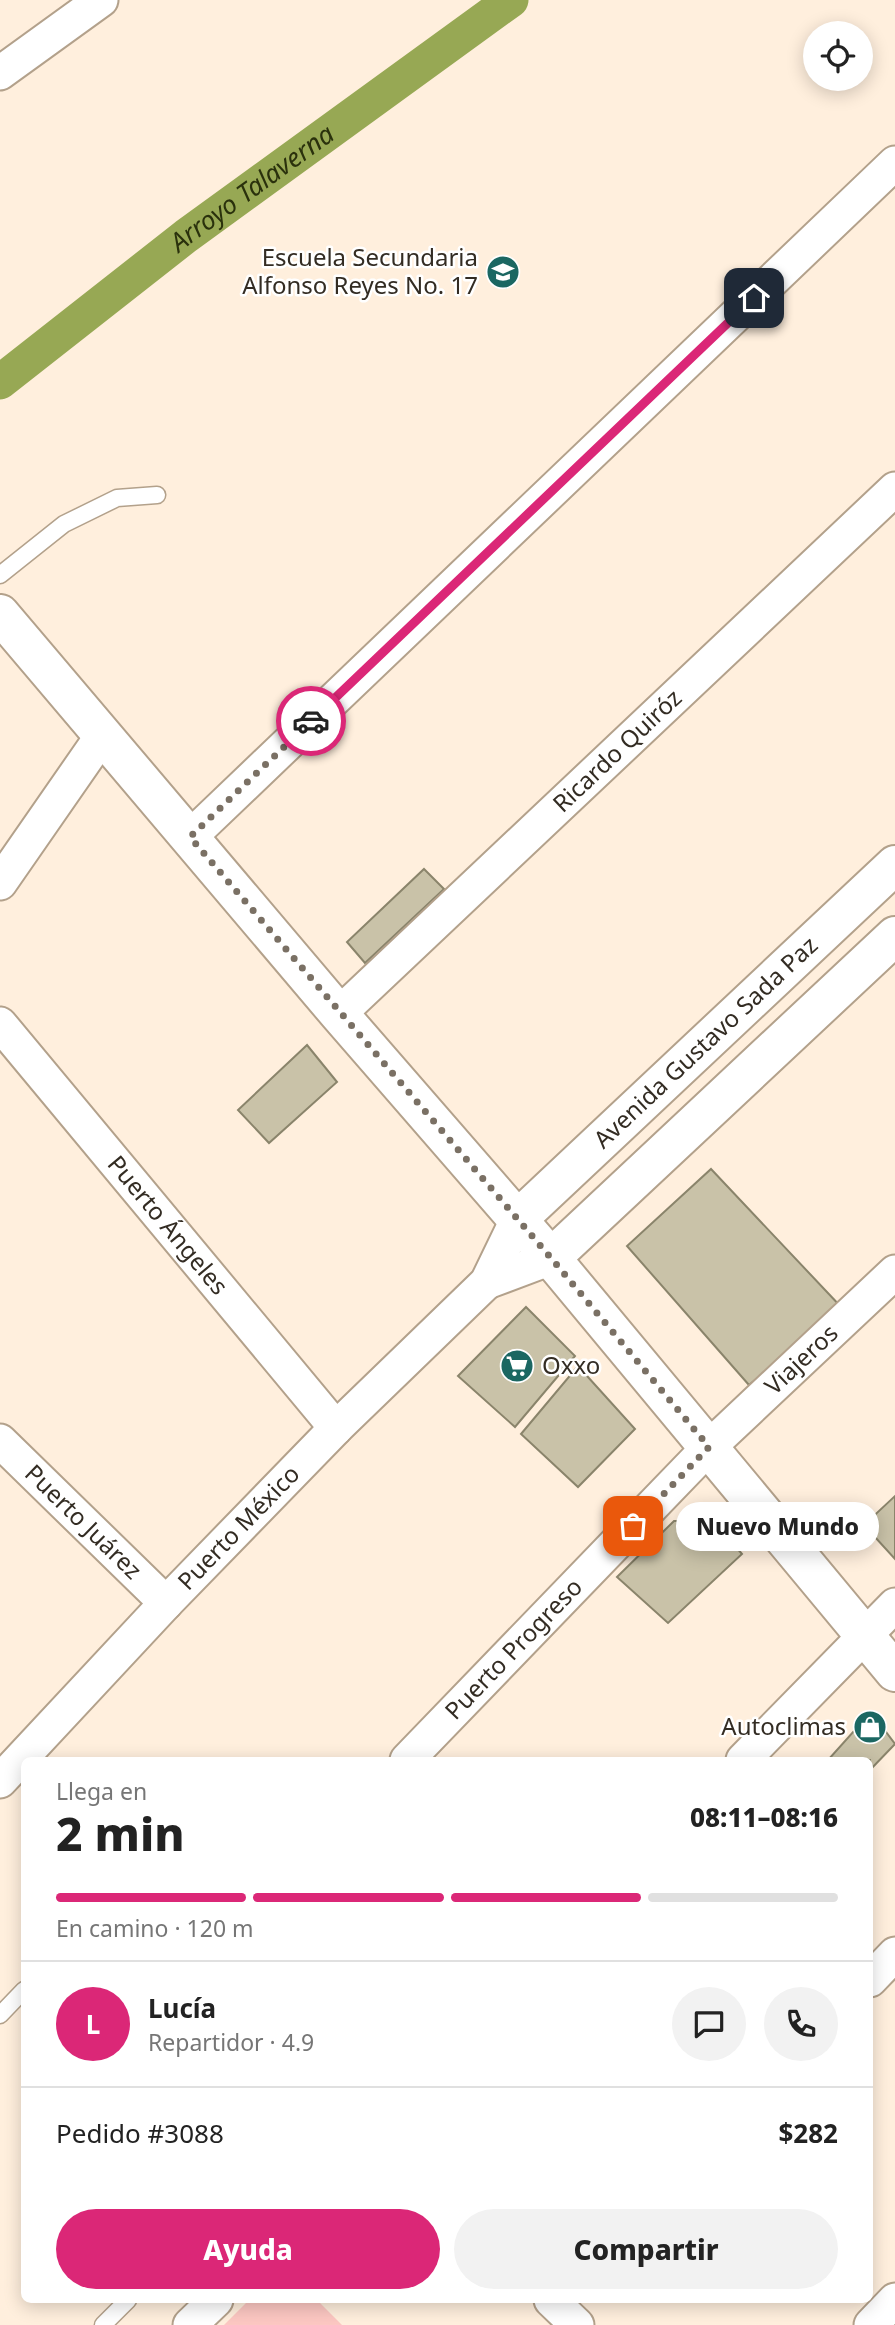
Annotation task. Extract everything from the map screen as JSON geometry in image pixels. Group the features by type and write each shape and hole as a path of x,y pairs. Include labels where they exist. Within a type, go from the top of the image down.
{"main road":[{"path":"0,614 339,1014 551,1258 895,1672"},
{"name":"Avenida Gustavo Sada Paz","path":"517,1220 895,865"},
{"path":"551,1258 895,936"}],"street":[{"path":"0,73 101,0"},
{"path":"190,837 895,163"},
{"name":"Ricardo Quiróz","path":"339,1014 895,488"},
{"path":"0,883 102,736"},
{"name":"Puerto Ángeles","path":"0,1024 336,1428"},
{"name":"Puerto México","path":"29,1757 166,1603 336,1428 487,1282 517,1220"},
{"name":"Puerto México","path":"487,1282 551,1258"},
{"name":"Viajeros","path":"709,1447 895,1272"},
{"name":"Puerto Juárez","path":"0,1441 166,1603"},
{"name":"Puerto Progreso","path":"410,1757 709,1447"},
{"path":"746,1757 895,1605"},
{"name":"Puerto México","path":"7,1782 21,1766"},
{"path":"873,1977 895,1954"},
{"path":"871,2325 895,2300"},
{"path":"190,2325 213,2303"}],"lane":[{"path":"0,575 64,524 117,498 157,495"},
{"path":"0,2015 21,1993"},
{"path":"103,2325 125,2303"}],"shaded area":[{"path":"246,2303 320,2303 342,2325 224,2325"}],"building":[{"path":"424,869 444,889 365,963 347,942"},
{"path":"307,1045 337,1082 269,1143 238,1110"},
{"path":"711,1169 843,1309 749,1385 627,1246"},
{"name":"Oxxo","path":"526,1307 575,1356 515,1427 458,1376"},
{"path":"578,1366 635,1429 578,1487 521,1434"},
{"path":"895,1496 895,1559 864,1525"},
{"path":"674,1521 714,1521 742,1554 668,1623 617,1577"},
{"name":"Autoclimas","path":"871,1712 895,1744 873,1767 873,1757 831,1757"}],"waterway":[{"name":"Arroyo Talaverna","path":"0,382 186,236 511,0"}],"way so far":[{"path":"311,721 190,837 339,1014 551,1258 709,1447 633,1526"}],"place":[{"name":"Escuela Secundaria Alfonso Reyes No. 17","path":"503,272"},
{"name":"Oxxo","path":"517,1366"},
{"name":"Nuevo Mundo","path":"633,1526"},
{"name":"Autoclimas","path":"870,1727"}],"route":[{"path":"311,721 754,298"}]}
